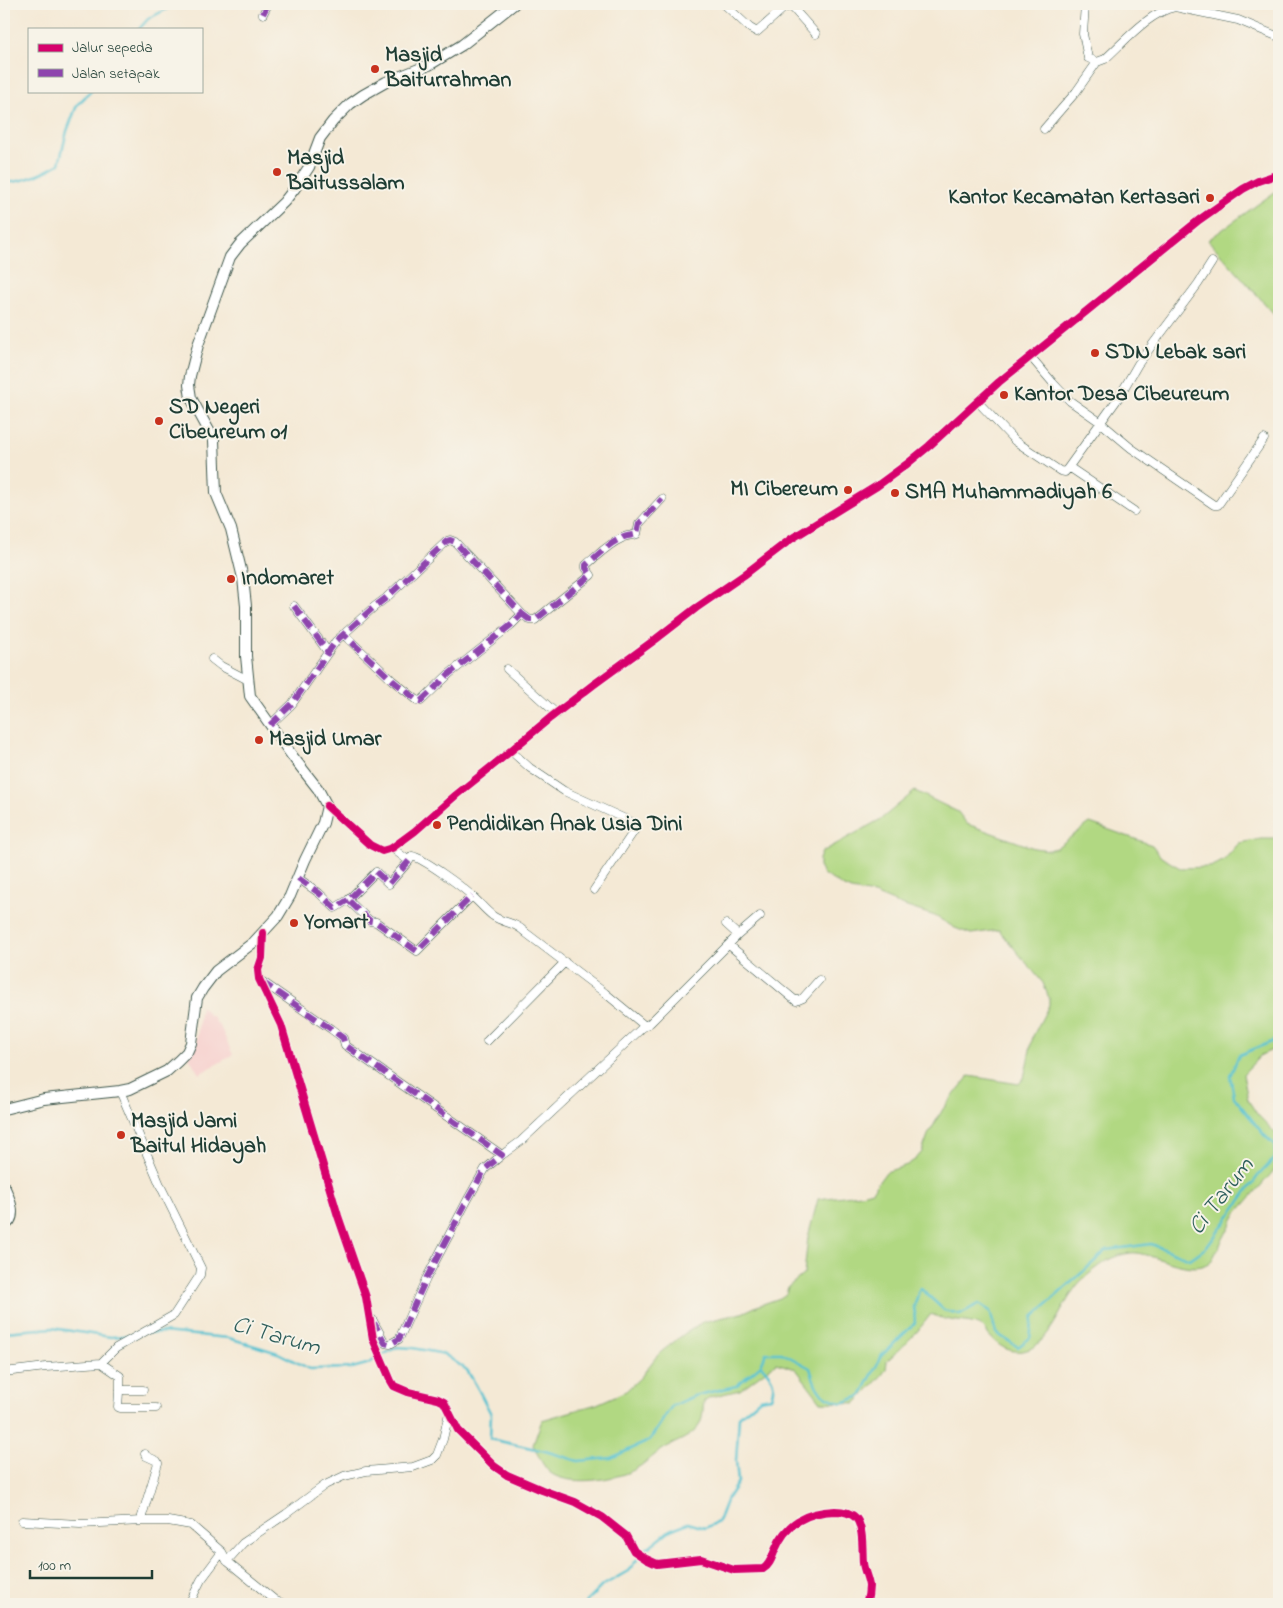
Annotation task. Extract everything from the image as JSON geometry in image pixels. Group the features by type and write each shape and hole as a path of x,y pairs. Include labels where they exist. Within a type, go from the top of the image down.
{"main road":[{"path":"4,1109 44,1099 120,1091 139,1086 167,1071 187,1052 191,1043 197,998 208,980 223,964 263,933 278,916 298,878 323,823 327,806 318,789 250,696 246,606 242,578 230,529 216,492 214,440 192,398 189,385 198,345 230,257 240,244 284,202 295,188 308,167 320,138 340,112 363,95 386,82 447,55 514,4"},
{"path":"4,1186 12,1214 10,1222 4,1225"}],"street":[{"path":"263,14 268,4"},
{"path":"724,4 757,32 784,8 791,6 816,34"},
{"path":"1085,4 1084,43 1088,58 1097,62"},
{"path":"1044,129 1076,92 1097,62 1105,59 1154,16 1169,9 1176,7 1238,20 1279,37"},
{"path":"327,806 370,845 382,851 392,848 593,685 696,608 744,575 791,539 877,486 907,464 930,446 1030,356 1199,220 1243,189 1258,181 1279,174"},
{"path":"977,402 1015,441 1060,471 1065,472 1119,397 1138,364 1198,284 1212,262"},
{"path":"1030,356 1062,393 1131,448 1216,506 1264,439"},
{"path":"1068,467 1134,511"},
{"path":"270,725 292,704 328,652 343,634 386,598 447,541 456,542 522,614 530,620 535,620 591,575 586,566 622,537 637,534 639,524 662,499"},
{"path":"294,606 328,652"},
{"path":"343,634 392,680 417,700 421,701 449,674 511,625 522,614"},
{"path":"212,659 221,666 248,680"},
{"path":"507,668 557,714"},
{"path":"511,751 530,768 564,791 635,825 634,830 594,890"},
{"path":"392,848 409,861"},
{"path":"298,878 319,893 335,908 348,900 376,872 389,884 412,856 415,857 431,866 472,896 494,917 520,926 526,933 645,1026"},
{"path":"348,900 370,921 376,922 417,951 472,896"},
{"path":"369,1315 385,1342 390,1344 399,1339 426,1279 485,1169 521,1141 650,1023 738,935 760,916"},
{"path":"726,924 738,935"},
{"path":"263,933 262,952 258,970 259,979 282,1025 338,1216 366,1297 373,1339 394,1386 414,1394 444,1402 458,1430 494,1466 508,1475 575,1502 602,1517 626,1536 634,1551 657,1564 701,1559 732,1569 765,1568 780,1539 791,1525 811,1515 836,1511 845,1512 855,1517 860,1527 863,1563 869,1585 866,1604"},
{"path":"729,945 796,1001 803,998 819,980"},
{"path":"487,1042 565,962"},
{"path":"259,979 343,1038 345,1045 502,1155"},
{"path":"101,1363 116,1348 174,1315 200,1275 201,1268 161,1187 120,1091"},
{"path":"4,1372 101,1363 119,1374 118,1407 156,1408"},
{"path":"120,1390 143,1390"},
{"path":"227,1561 242,1543 325,1485 344,1476 366,1471 412,1467 432,1460 437,1455 449,1413"},
{"path":"142,1521 158,1463 145,1454"},
{"path":"22,1521 80,1524 168,1521 191,1525 222,1552 227,1561 276,1601 284,1604"},
{"path":"189,1604 201,1580 222,1552"}],"shaded area":[{"path":"201,1006 210,1016 213,1016 220,1026 233,1055 199,1074 189,1057 196,1045"}],"green space":[{"path":"1279,189 1279,312 1275,315 1208,240"},
{"path":"915,791 958,812 967,824 1034,848 1049,850 1056,848 1090,823 1152,845 1161,857 1180,868 1210,867 1224,860 1239,843 1261,839 1279,839 1279,1047 1261,1055 1243,1074 1248,1100 1257,1114 1279,1137 1277,1167 1236,1214 1212,1260 1205,1265 1196,1267 1176,1264 1136,1253 1123,1254 1110,1259 1080,1282 1049,1332 1033,1347 1023,1351 1012,1351 994,1341 983,1327 979,1325 940,1318 931,1314 916,1333 887,1361 886,1369 882,1375 856,1403 821,1402 796,1369 776,1363 740,1390 710,1397 704,1401 701,1422 693,1432 661,1450 642,1465 626,1474 604,1479 581,1481 560,1478 552,1474 543,1465 533,1445 542,1420 597,1404 626,1391 641,1377 661,1352 703,1322 742,1313 786,1294 788,1287 804,1274 808,1237 818,1199 872,1191 886,1172 907,1165 916,1159 922,1152 928,1135 943,1109 969,1076 1019,1084 1024,1078 1033,1036 1049,1005 1049,998 1043,983 999,930 971,934 955,928 935,916 874,894 844,887 823,874 819,867 819,859 822,852 881,819"}],"waterway":[{"path":"140,28 148,19 176,4"},
{"path":"4,183 33,177 59,164 67,131 77,105 90,92"},
{"name":"Ci Tarum","path":"147,1333 162,1332 229,1338 278,1353 310,1369 352,1368 367,1364 397,1347 444,1354 467,1370 477,1387 491,1414 490,1439 545,1451 578,1461 611,1458 649,1441 672,1406 694,1396 736,1386 761,1365 766,1353 782,1353 810,1368 820,1392 828,1398 842,1403 861,1396 882,1355 915,1323 914,1307 920,1288 944,1310 960,1314 979,1304 990,1311 996,1333 1018,1347 1030,1338 1033,1317 1107,1250 1151,1244 1190,1259 1207,1247 1258,1176 1275,1158 1276,1146 1264,1135 1234,1097 1230,1076 1239,1055 1279,1039"},
{"name":"Ci Tarum","path":"4,1332 52,1328 111,1337 134,1335"},
{"path":"586,1604 602,1586 628,1571 645,1550 670,1530 688,1523 705,1528 718,1522 726,1501 738,1482 736,1461 739,1417 760,1399 771,1397 773,1392 772,1380 761,1365"}],"marked path":[{"path":"263,14 268,4"},
{"path":"522,614 530,620 535,620 590,576 586,565 607,547 625,536 637,534 639,524 662,499"},
{"path":"270,725 292,704 336,641 374,607 386,598 447,541 455,542 522,614 511,625 449,674 421,701 417,700 392,680 343,634"},
{"path":"294,606 328,652"},
{"path":"409,861 389,884 376,872 348,900 370,921 376,922 417,951 472,896"},
{"path":"298,878 319,893 335,908 348,900"},
{"path":"262,982 343,1038 345,1045 502,1155 485,1169 468,1199 426,1279 399,1339 390,1344 385,1343 374,1323"}],"cycle path":[{"path":"327,806 370,845 382,851 392,848 550,718 696,608 744,575 791,539 877,486 907,464 999,382 1199,220 1243,189 1258,181 1279,174"},
{"path":"263,933 262,958 258,970 259,979 281,1025 338,1216 366,1297 373,1339 394,1386 444,1402 458,1430 494,1466 507,1475 575,1502 602,1517 626,1536 634,1551 657,1564 701,1559 734,1570 763,1569 769,1563 785,1533 798,1521 825,1512 838,1511 849,1514 859,1522 863,1563 869,1586 866,1604"}],"place":[{"name":"Masjid Baiturrahman","path":"375,69"},
{"name":"Masjid Baitussalam","path":"277,172"},
{"name":"Kantor Kecamatan Kertasari","path":"1210,198"},
{"name":"SDN Lebak sari","path":"1095,353"},
{"name":"Kantor Desa Cibeureum","path":"1004,395"},
{"name":"SD Negeri Cibeureum 01","path":"159,421"},
{"name":"MI Cibereum","path":"848,490"},
{"name":"SMA Muhammadiyah 6","path":"895,493"},
{"name":"Indomaret","path":"231,579"},
{"name":"Masjid Umar","path":"259,740"},
{"name":"Pendidikan Anak Usia Dini","path":"437,825"},
{"name":"Yomart","path":"294,923"},
{"name":"Masjid Jami Baitul Hidayah","path":"121,1135"}]}
